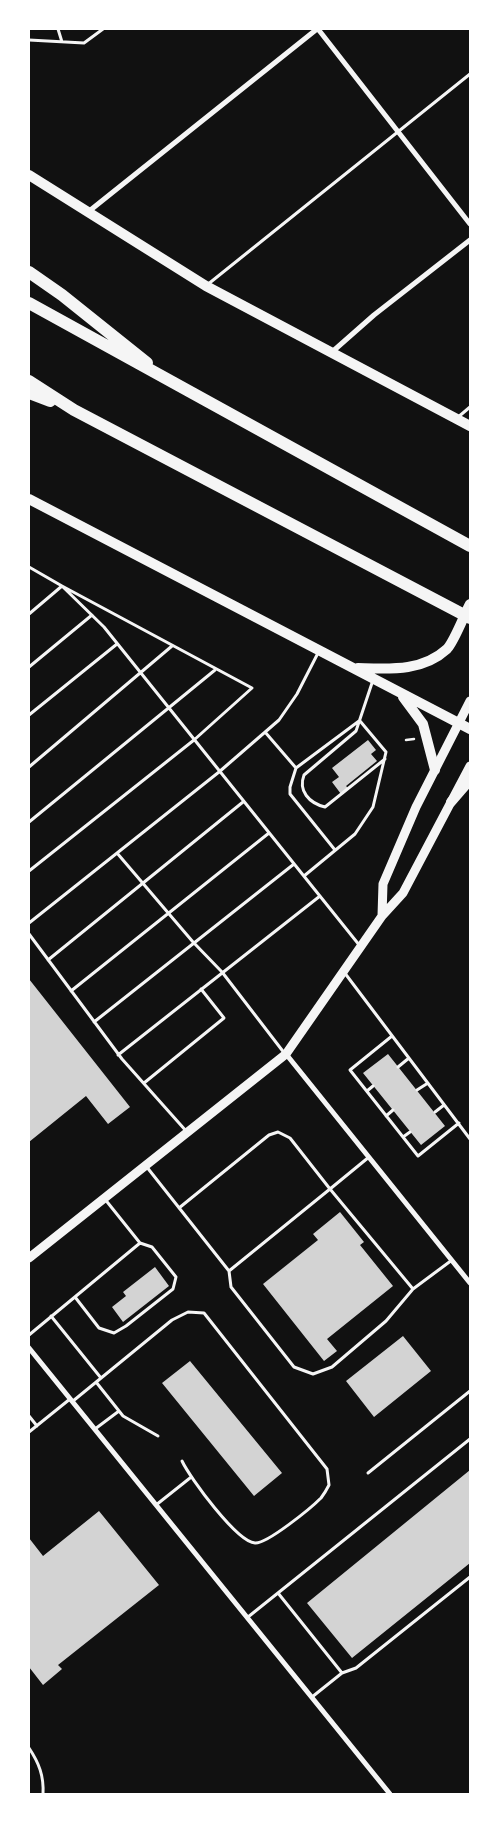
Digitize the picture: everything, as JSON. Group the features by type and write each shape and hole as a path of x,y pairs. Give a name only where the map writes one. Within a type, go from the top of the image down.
{"highway":[{"path":"29,272 62,295 174,384"},
{"path":"29,303 466,544"},
{"path":"29,381 74,410 470,618"},
{"path":"29,393 74,410"}],"main road":[{"path":"29,175 206,286 470,426"},
{"path":"29,499 374,677 399,693 470,730"},
{"path":"354,668 399,670 424,663 448,648 470,604"},
{"path":"399,693 423,724 435,770"},
{"path":"451,802 470,780"}],"street":[{"path":"88,212 318,29 470,224"},
{"path":"332,352 374,315 470,240"},
{"path":"382,916 383,884 416,807 470,701"},
{"path":"29,1258 286,1054 382,916 403,893 470,766"},
{"path":"286,1054 470,1283"},
{"path":"29,1348 390,1794"}],"lane":[{"path":"58,29 62,42"},
{"path":"29,40 84,43 103,29"},
{"path":"206,286 470,74"},
{"path":"456,418 470,407"},
{"path":"29,567 215,670 252,688 194,740 29,871"},
{"path":"29,614 62,586"},
{"path":"62,586 92,615 117,644 361,946"},
{"path":"29,667 92,615"},
{"path":"29,715 117,644"},
{"path":"29,767 172,646"},
{"path":"29,923 219,772 279,720 297,694 320,650"},
{"path":"29,822 215,670"},
{"path":"374,677 356,731 304,775 301,783 304,793 314,804 325,807 385,760"},
{"path":"304,876 355,834 373,807 386,752 360,720"},
{"path":"335,850 290,794 290,786 296,768 360,720"},
{"path":"265,732 296,768"},
{"path":"48,960 243,802"},
{"path":"71,991 269,833"},
{"path":"117,853 168,914 222,972 286,1054"},
{"path":"94,1022 294,864"},
{"path":"118,1054 320,896"},
{"path":"29,934 118,1054 187,1132"},
{"path":"343,972 470,1139"},
{"path":"144,1084 224,1018 201,989"},
{"path":"392,1036 350,1070 366,1091 418,1156 459,1123"},
{"path":"398,1067 409,1058"},
{"path":"417,1090 428,1083"},
{"path":"366,1091 373,1086"},
{"path":"434,1112 444,1105"},
{"path":"386,1116 393,1110"},
{"path":"179,1208 269,1135 278,1132 290,1138 413,1289"},
{"path":"403,1138 410,1132"},
{"path":"229,1271 369,1157"},
{"path":"146,1166 229,1271 230,1287 294,1366 313,1374 332,1367 386,1321 413,1289 452,1260"},
{"path":"75,1297 99,1328 114,1333 126,1326 173,1289 176,1277 152,1247 140,1243 104,1198"},
{"path":"29,1335 140,1243"},
{"path":"29,1432 96,1382 172,1320 188,1312 204,1313 327,1469 329,1485 321,1498 267,1541 254,1543 240,1537 190,1478 182,1461"},
{"path":"52,1316 101,1378"},
{"path":"96,1382 123,1416 158,1436"},
{"path":"368,1474 470,1392"},
{"path":"95,1430 119,1411"},
{"path":"29,1416 37,1426"},
{"path":"247,1618 470,1439"},
{"path":"156,1505 190,1478"},
{"path":"312,1697 342,1673 356,1668 470,1577"},
{"path":"278,1593 342,1673"},
{"path":"29,1748 38,1762 44,1782 43,1794"}],"path":[{"path":"406,740 415,739"}],"building":[{"path":"368,740 376,750 371,754 377,761 346,786 348,788 341,794 332,782 339,777 332,768"},
{"path":"29,979 130,1107 108,1124 86,1096 29,1142"},
{"path":"388,1054 445,1126 421,1145 363,1073"},
{"path":"340,1212 364,1242 360,1245 393,1286 327,1339 337,1351 324,1361 263,1284 318,1240 313,1234"},
{"path":"155,1267 169,1286 123,1322 112,1307 126,1296 123,1292"},
{"path":"403,1336 431,1371 374,1417 346,1381"},
{"path":"190,1361 282,1473 254,1496 162,1383"},
{"path":"470,1470 470,1563 352,1658 307,1603"},
{"path":"99,1511 159,1585 58,1665 62,1669 43,1685 29,1667 29,1538 43,1556"}]}
